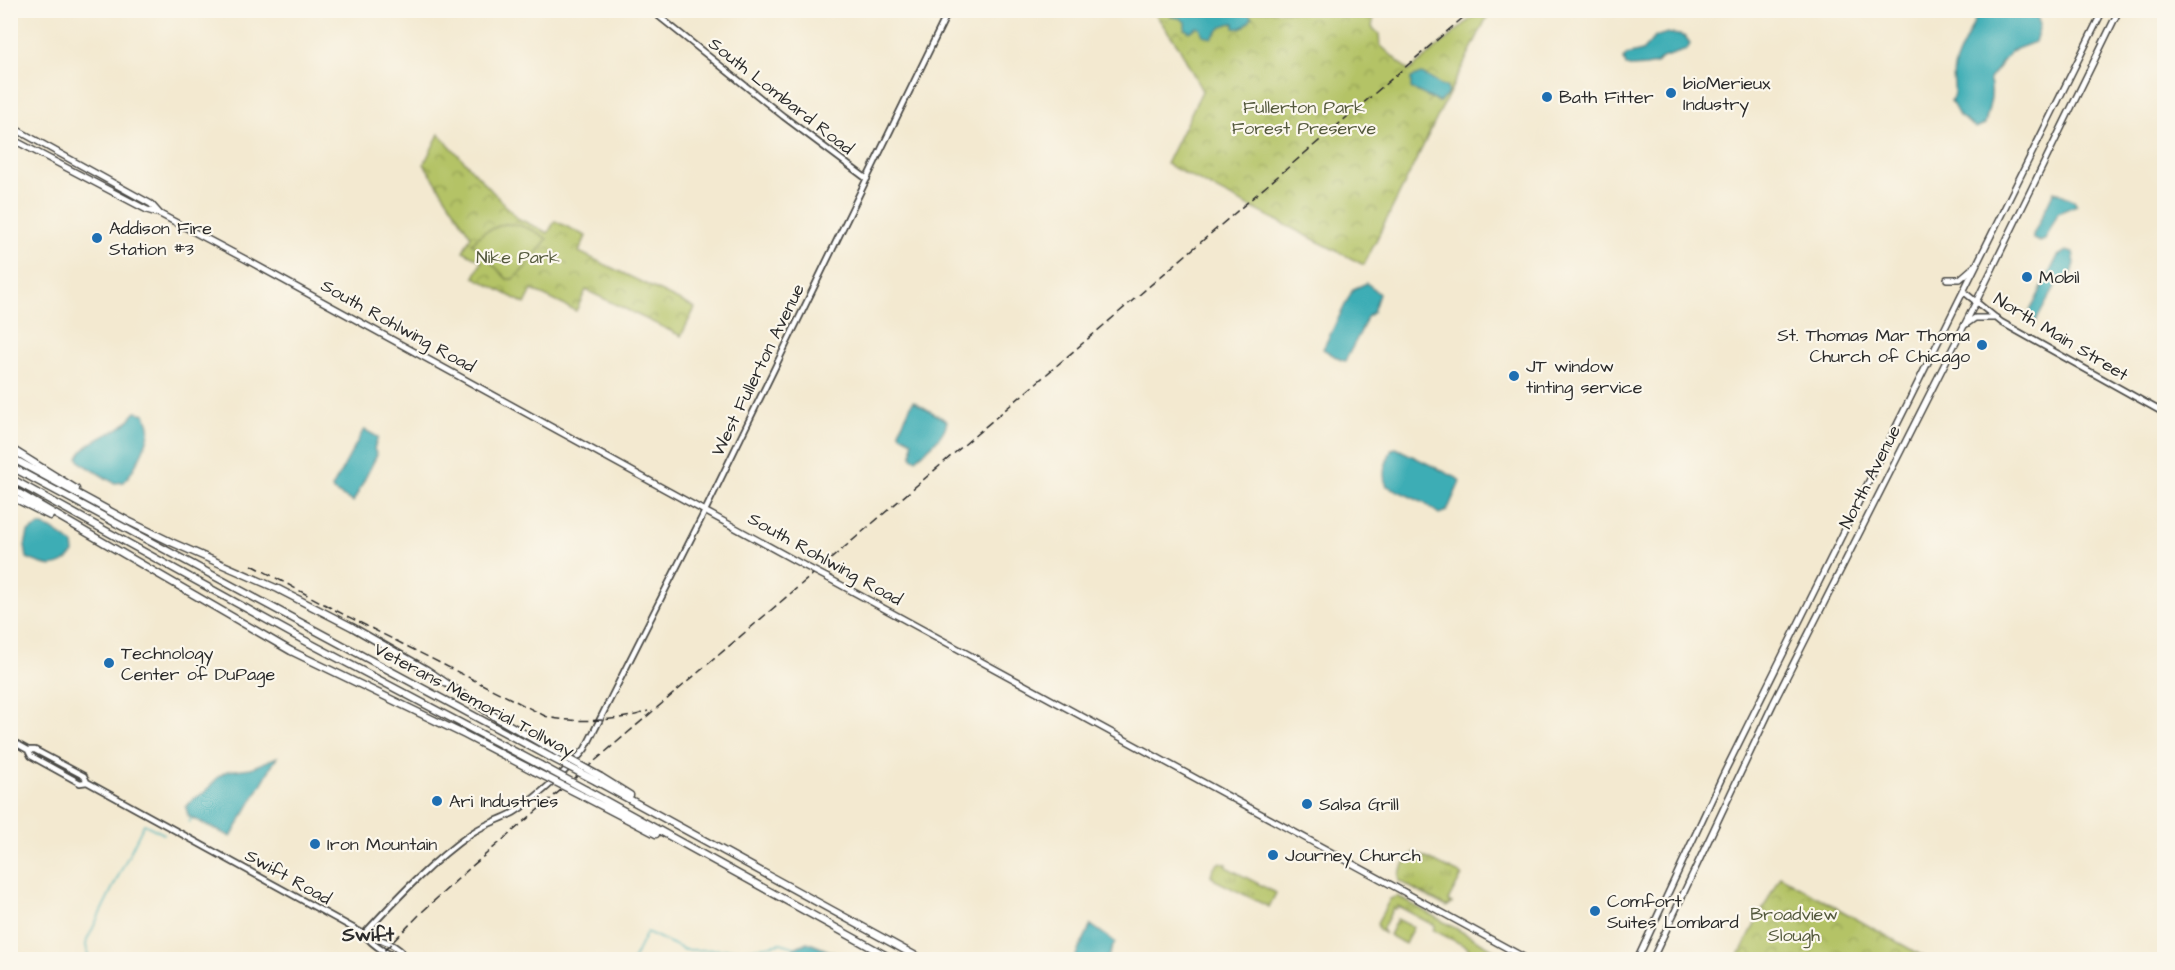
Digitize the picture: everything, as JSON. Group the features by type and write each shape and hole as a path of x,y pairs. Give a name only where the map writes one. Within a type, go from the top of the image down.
{"highway":[{"path":"10,448 128,521"},
{"path":"10,457 128,521 352,627 427,670 497,718 599,779"},
{"name":"Veterans Memorial Tollway","path":"10,466 550,757 599,779 655,813 924,960"},
{"name":"Veterans Memorial Tollway","path":"10,478 586,790 894,960"},
{"path":"10,488 291,651 465,735 643,828 693,850"},
{"path":"10,496 96,538"}],"main road":[{"name":"North Avenue","path":"1638,960 1719,785 2103,10"},
{"name":"North Avenue","path":"1652,960 1778,694 1976,302 2119,10"},
{"path":"10,126 151,204 160,214"},
{"path":"10,138 147,210 160,214"},
{"name":"South Rohlwing Road","path":"160,214 1529,960"},
{"path":"1947,279 1960,279 1979,262"},
{"path":"1964,326 1975,318 1996,318"},
{"path":"1671,887 1682,898"}],"street":[{"name":"South Lombard Road","path":"651,10 783,116 867,179"},
{"name":"West Fullerton Avenue","path":"364,934 395,901 449,852 474,831 519,809 579,757 591,740 949,10"},
{"name":"North Main Street","path":"1964,292 1996,318 2164,413"},
{"name":"Swift Road","path":"10,740 28,750 31,756 80,783 87,782 364,934 370,942 400,958 407,959"}],"green space":[{"name":"Fullerton Park Forest Preserve","path":"1153,11 1375,11 1372,27 1379,34 1380,45 1409,71 1480,11 1490,11 1364,265 1166,164 1202,91 1179,47"},
{"name":"Nike Park","path":"439,134 517,218 548,233 555,221 586,236 579,252 695,308 681,336 586,290 576,311 532,290 525,304 474,277 482,261 463,251 471,236 424,164"},
{"path":"504,224 527,228 547,239 527,266 513,279 507,279 472,243 484,232"},
{"path":"1414,852 1462,875 1448,901 1452,903 1447,907 1399,881 1401,870"},
{"path":"1220,862 1276,893 1269,907 1215,880 1211,875 1213,868"},
{"name":"Broadview Slough","path":"1780,876 1928,959 1737,959"},
{"path":"1397,896 1511,959 1464,959 1469,948 1433,930 1435,926 1398,906 1396,909 1393,908 1382,930 1385,934 1379,930 1377,923 1390,899"},
{"path":"1397,919 1413,927 1405,944 1389,935"}],"water":[{"path":"1246,10 1252,18 1246,24 1234,28 1234,23 1226,24 1211,38 1203,35 1197,27 1190,32 1185,29 1185,22 1180,18 1171,17 1180,11"},
{"path":"1978,11 2035,11 2040,25 2035,42 2011,51 1989,79 1991,96 1985,124 1976,128 1959,116 1951,101 1954,93 1953,73 1956,61"},
{"path":"1667,33 1686,38 1690,44 1687,50 1662,58 1656,64 1632,67 1626,65 1624,59 1626,55 1642,51 1655,37"},
{"path":"1421,74 1446,86 1448,91 1446,96 1439,102 1411,88 1411,78"},
{"path":"2054,191 2074,200 2077,205 2058,213 2045,240 2040,242 2033,239 2033,235"},
{"path":"2066,251 2073,253 2075,263 2073,271 2069,277 2056,285 2035,323 2028,315 2058,256"},
{"path":"1367,283 1379,294 1373,312 1367,317 1345,361 1341,360 1323,349 1353,289"},
{"path":"913,401 947,421 939,437 916,459 912,458 912,441 901,435 899,431"},
{"path":"136,412 145,414 149,430 146,445 124,482 115,483 80,462 78,458 86,447 122,426"},
{"path":"365,430 378,437 374,449 377,455 353,502 333,491 332,488"},
{"path":"1396,448 1457,478 1460,482 1447,511 1439,514 1424,503 1387,486 1384,477 1385,467 1392,449"},
{"path":"40,525 51,529 73,544 74,553 63,563 52,566 27,558 25,546 28,532"},
{"path":"277,757 231,837 188,816 186,807 194,798 205,792 219,776 227,771 251,768"},
{"path":"1091,925 1115,942 1107,959 1074,959"},
{"path":"807,942 849,959 794,959 792,955 794,948"}],"waterway":[{"path":"89,960 87,940 144,824 164,834"},
{"path":"633,960 647,932 685,950 750,949 781,943 794,947"}],"railway":[{"path":"375,960 471,867 1472,10"},
{"path":"252,565 337,611 545,716 568,720 596,720 625,717 648,711"}],"place":[{"name":"bioMerieux Industry","path":"1671,93"},
{"name":"Bath Fitter","path":"1547,97"},
{"name":"Addison Fire Station #3","path":"97,238"},
{"name":"Mobil","path":"2027,277"},
{"name":"St. Thomas Mar Thoma Church of Chicago","path":"1982,345"},
{"name":"JT window tinting service","path":"1514,376"},
{"name":"Technology Center of DuPage","path":"109,663"},
{"name":"Ari Industries","path":"437,801"},
{"name":"Salsa Grill","path":"1307,804"},
{"name":"Iron Mountain","path":"315,844"},
{"name":"Journey Church","path":"1273,855"},
{"name":"Comfort Suites Lombard","path":"1595,911"}],"district":[{"name":"Swift","path":"368,935"}]}
